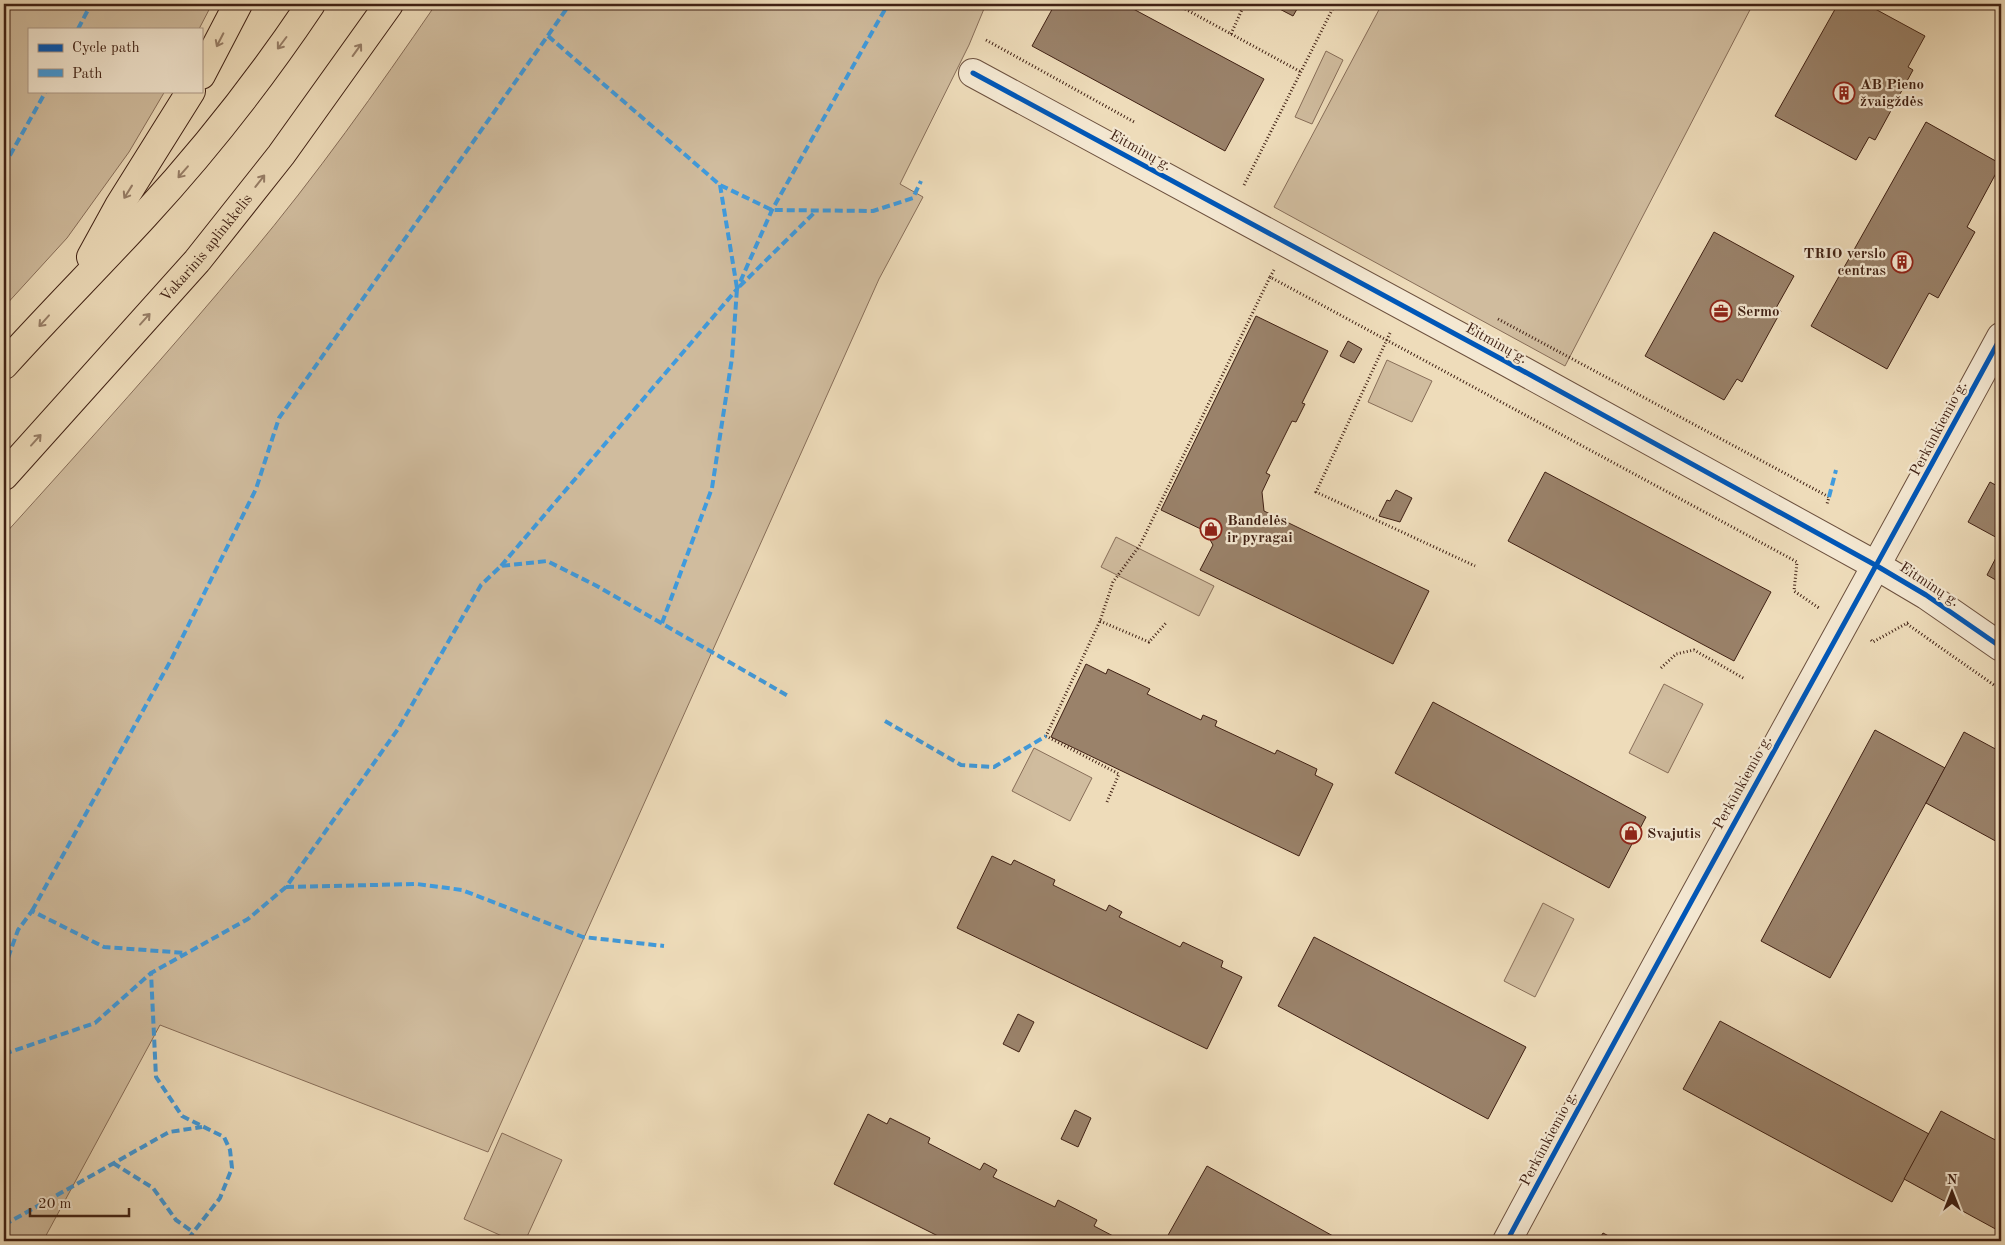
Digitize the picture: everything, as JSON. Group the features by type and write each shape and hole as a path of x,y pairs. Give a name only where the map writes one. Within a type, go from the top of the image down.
{"highway":[{"path":"202,73 238,4"},
{"path":"4,365 77,285 144,216 204,147 310,4"},
{"name":"Vakarinis aplinkkelis","path":"4,476 197,261 281,155 389,4"},
{"path":"77,285 119,206 190,92"}],"street":[{"name":"Eitminų g.","path":"973,73 1877,566 1926,595 2001,648"},
{"name":"Perkūnkiemio g.","path":"1507,1241 1679,921 1877,566 2001,337"}],"path":[{"path":"1176,4 1301,72"},
{"path":"1231,34 1244,5 1242,4"},
{"path":"1230,213 1335,4"},
{"path":"1107,802 1119,774 1046,736 1100,621 1113,582 1140,545 1270,277 1289,244"},
{"path":"1270,277 1797,562 1794,591 1874,642 1907,624 2001,690"},
{"path":"1403,306 1316,492 1475,566"},
{"path":"1100,621 1148,642 1166,623"},
{"path":"1662,668 1676,654 1694,650 1745,679"},
{"path":"187,1241 188,1239 192,1241"}],"shaded area":[{"path":"4,4 212,4 200,28 28,28 28,92 164,92 129,152 67,238 4,307"},
{"path":"436,4 986,4 969,45 900,184 923,197 879,279 488,1152 160,1025 43,1241 4,1241 4,535 159,362 274,226 346,132"},
{"path":"1382,4 1753,4 1565,366 1274,207"},
{"path":"1326,51 1343,60 1312,124 1295,117"},
{"path":"1387,360 1432,381 1412,422 1368,402"},
{"path":"1116,537 1214,586 1199,616 1101,567"},
{"path":"1664,684 1703,704 1668,773 1629,753"},
{"path":"1034,748 1092,778 1070,821 1012,791"},
{"path":"1543,903 1574,919 1535,997 1504,981"},
{"path":"502,1133 562,1160 525,1241 513,1241 464,1219"}],"building":[{"path":"1055,4 1124,4 1264,79 1225,151 1032,46"},
{"path":"1270,4 1300,4 1293,16"},
{"name":"AB Pieno žvaigždės","path":"1838,4 1866,4 1925,36 1908,67 1913,70 1875,140 1869,137 1856,160 1775,116"},
{"name":"TRIO verslo centras","path":"1926,122 2001,164 1967,227 1975,232 1938,298 1929,293 1887,369 1811,326"},
{"name":"TRIO verslo centras","path":"1714,232 1794,276 1776,308 1781,311 1742,382 1737,379 1724,400 1645,356"},
{"path":"1256,316 1328,351 1302,403 1305,404 1296,422 1292,421 1266,473 1270,475 1262,492 1264,511 1429,591 1393,664 1200,570 1213,545 1205,531 1161,510"},
{"path":"1348,341 1362,349 1354,363 1340,356"},
{"path":"1545,472 1771,592 1734,661 1508,541"},
{"path":"1990,482 2001,488 2001,540 1968,522"},
{"path":"1396,490 1412,498 1400,522 1379,516 1387,500 1390,501"},
{"path":"2001,548 2001,583 1987,575"},
{"path":"1086,664 1106,674 1108,669 1150,689 1147,694 1201,720 1203,715 1217,721 1215,726 1275,754 1277,750 1317,769 1315,775 1333,784 1299,856 1051,737"},
{"path":"1433,702 1646,817 1609,888 1395,773"},
{"path":"1875,730 1945,768 1830,978 1761,941"},
{"path":"1964,732 2001,752 2001,844 1926,803"},
{"path":"992,856 1011,865 1014,860 1055,880 1053,885 1106,911 1109,905 1122,912 1119,917 1180,947 1183,942 1223,961 1221,967 1242,977 1207,1049 957,928"},
{"path":"1314,937 1526,1047 1488,1119 1278,1006"},
{"path":"1018,1014 1034,1022 1019,1052 1003,1044"},
{"path":"1720,1021 1929,1134 1892,1202 1683,1089"},
{"path":"1075,1110 1091,1118 1078,1147 1061,1139"},
{"path":"1941,1111 2001,1143 2001,1232 1904,1179"},
{"path":"868,1114 887,1124 890,1118 930,1138 928,1143 980,1170 984,1163 997,1170 993,1177 1055,1207 1058,1200 1097,1220 1094,1226 1115,1237 1112,1241 948,1241 834,1184"},
{"path":"1207,1166 1342,1241 1175,1241 1167,1237"},
{"path":"1603,1233 1618,1241 1598,1241"}],"marked path":[{"path":"79,28 91,4"},
{"path":"32,911 171,660 256,489 279,418 570,4"},
{"path":"501,566 737,289 772,210 888,4"},
{"path":"548,36 720,185 772,210 873,211 913,198 921,181"},
{"path":"4,166 45,92"},
{"path":"720,185 737,288"},
{"path":"662,623 712,488 732,358 737,289 816,211"},
{"path":"1829,497 1836,470"},
{"path":"188,1239 220,1198 232,1168 230,1150 224,1137 182,1116 156,1077 151,973 248,919 286,887 398,729 481,585 501,566 547,561 595,585 790,697"},
{"path":"885,721 961,765 994,767 1046,736"},
{"path":"286,887 417,884 462,890 583,937 664,946"},
{"path":"4,969 18,930 32,911 104,947 186,953"},
{"path":"4,1054 95,1023 151,973"},
{"path":"4,1225 169,1132 202,1127"},
{"path":"113,1163 153,1188 176,1220 193,1232"}],"cycle path":[{"path":"973,73 1505,361 1877,566 1926,595 2001,647"},
{"path":"1507,1241 1629,1014 2001,337"}],"place":[{"name":"AB Pieno žvaigždės","path":"1844,93"},
{"name":"TRIO verslo centras","path":"1902,262"},
{"name":"Sermo","path":"1721,311"},
{"name":"Bandelės ir pyragai","path":"1211,529"},
{"name":"Svajutis","path":"1631,833"}]}
